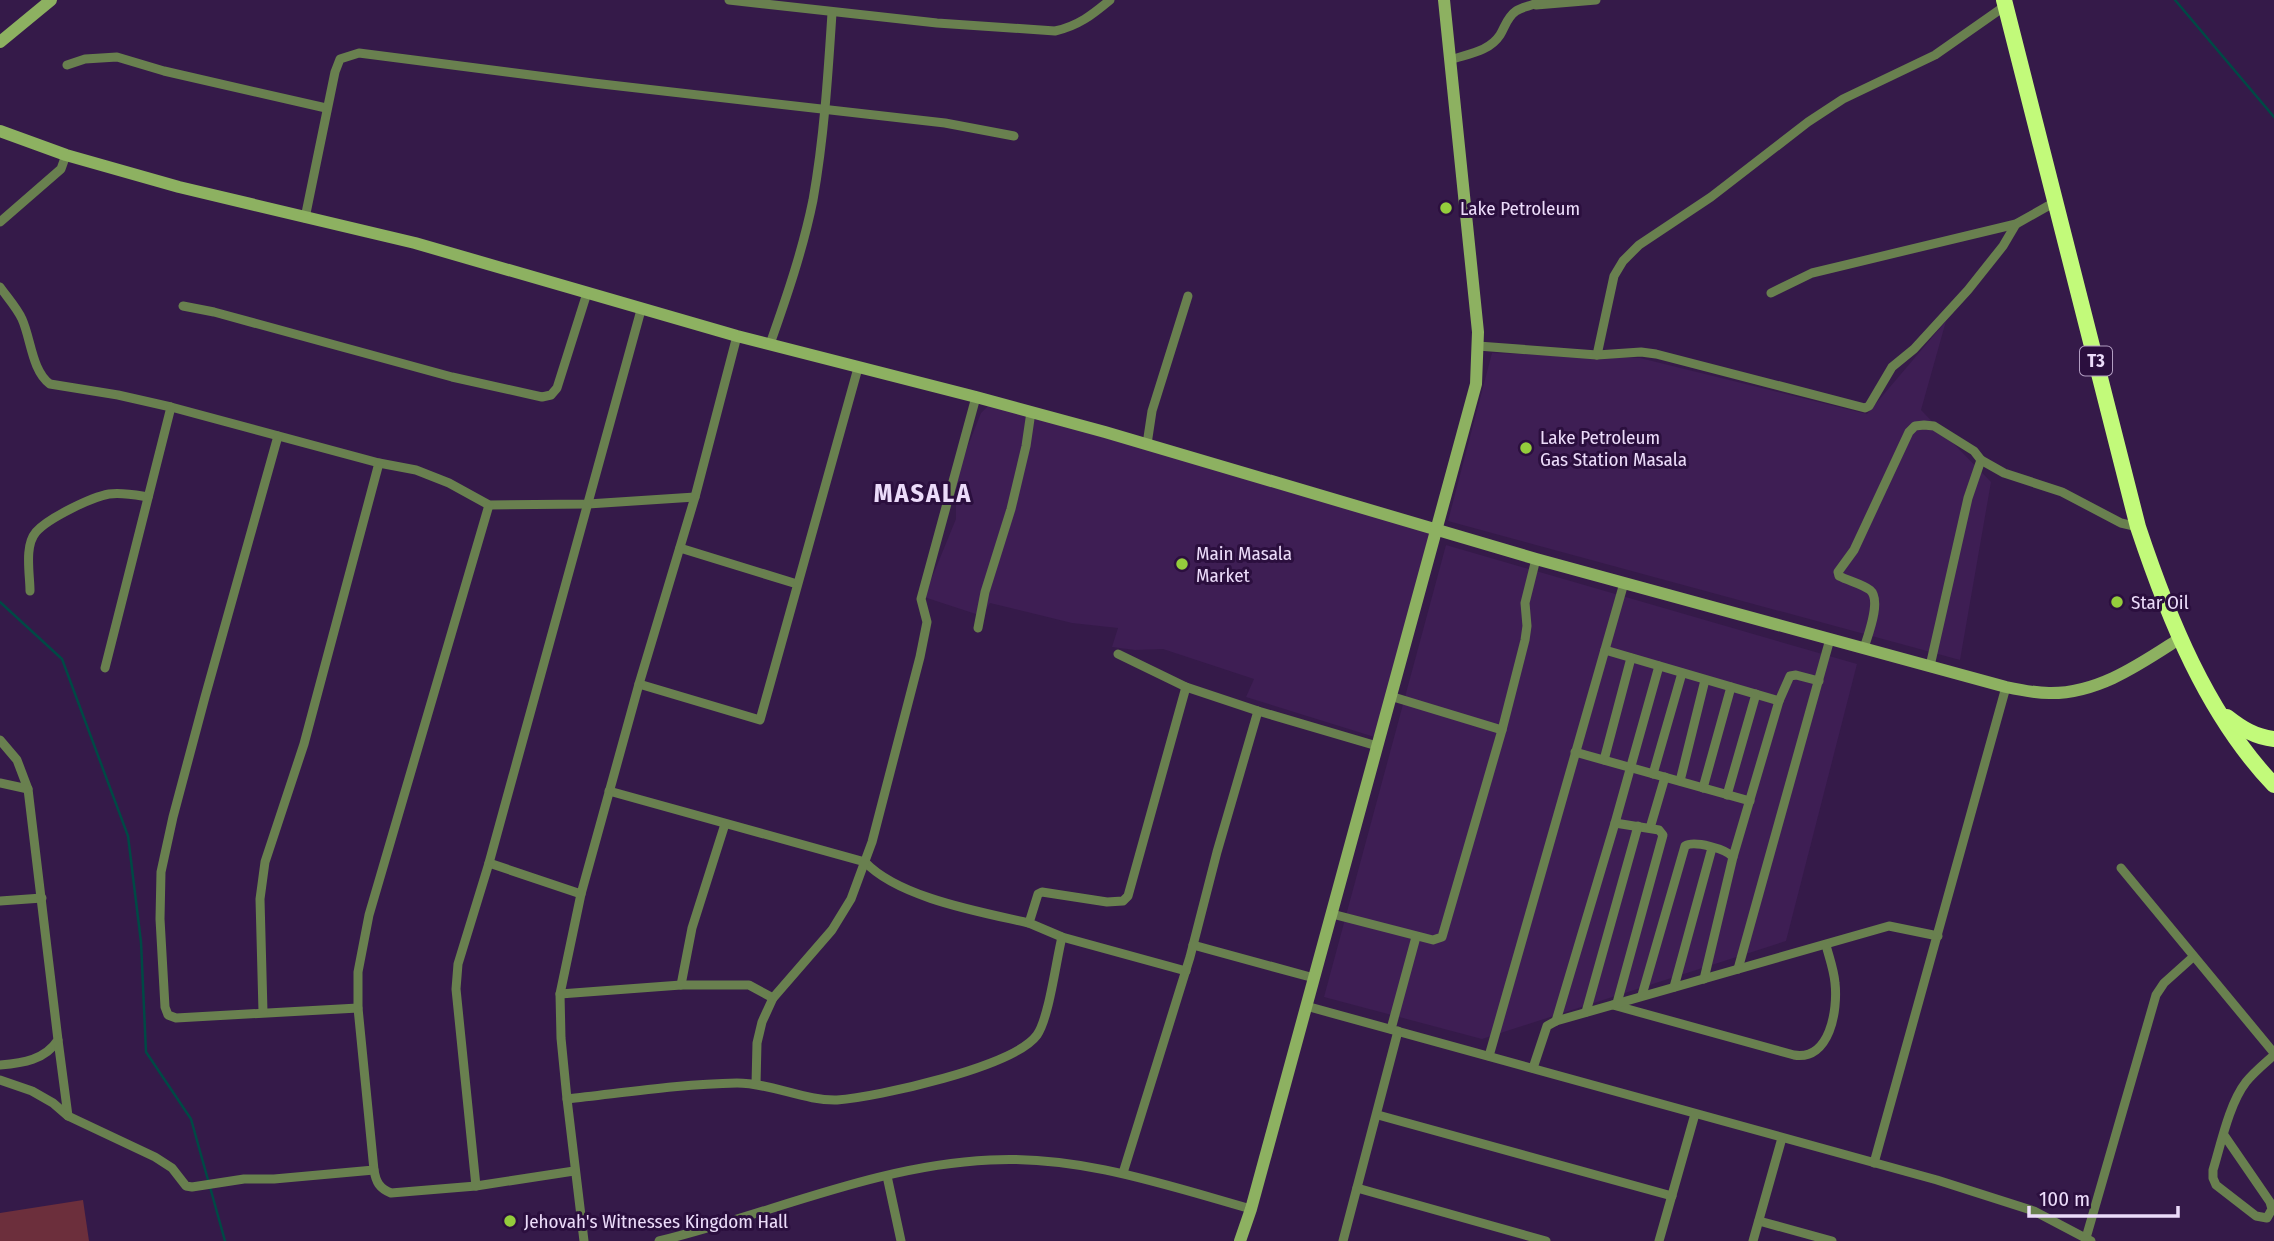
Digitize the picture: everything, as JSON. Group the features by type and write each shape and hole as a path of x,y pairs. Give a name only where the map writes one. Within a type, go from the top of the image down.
{"highway":[{"name":"T3","path":"2005,3 2138,527 2157,585 2179,639 2220,711 2245,750 2274,785"},
{"name":"T3","path":"2220,711 2241,728 2257,736 2274,739"}],"street":[{"path":"0,42 51,0"},
{"path":"729,0 937,23 1055,31 1089,18 1110,0"},
{"path":"1240,1241 1251,1209 1476,384 1478,332 1444,0"},
{"path":"1450,60 1491,45 1516,11 1538,2 1596,0"},
{"path":"1597,355 1614,276 1623,261 1639,245 1711,197 1808,122 1843,99 1935,55 2005,3"},
{"path":"770,344 800,255 812,202 826,110 832,12"},
{"path":"305,218 326,108 340,59 359,53 945,123 1014,136"},
{"path":"67,65 85,59 117,57 164,71 326,108"},
{"path":"0,131 66,155 179,187 415,243 641,310 1147,444 1536,559 2006,687 2051,694 2080,690 2110,680 2179,639"},
{"path":"0,222 61,169 66,155"},
{"path":"1771,293 1812,273 2016,224 2056,202"},
{"path":"1478,346 1597,355 1641,352 1656,354 1865,408 1869,406 1892,367 1914,349 1968,290 2003,246 2016,224"},
{"path":"0,287 21,317 43,379 50,384 171,407 379,463 416,470 449,483 489,505 588,504 695,497"},
{"path":"183,306 452,377 542,397 551,395 557,388 587,293"},
{"path":"1147,444 1152,411 1188,296"},
{"path":"476,1186 456,989 458,964 489,863 641,310"},
{"path":"584,1241 561,1038 560,994 581,894 639,684 695,497 737,336"},
{"path":"639,684 760,720 858,368"},
{"path":"756,1084 757,1043 762,1022 774,998 832,930 851,899 873,842 927,622 921,598 976,397"},
{"path":"105,668 171,407"},
{"path":"978,628 985,592 1011,509 1031,412"},
{"path":"1864,648 1875,598 1869,590 1839,576 1838,572 1854,550 1909,432 1915,426 1934,426 2004,473 2062,492 2121,523 2138,527"},
{"path":"278,436 173,817 162,872 160,907 165,1007 168,1015 176,1018 358,1008"},
{"path":"1930,666 1969,498 1981,460"},
{"path":"263,1012 260,899 265,862 303,744 379,463"},
{"path":"30,591 30,547 36,532 75,508 109,495 132,494 148,497"},
{"path":"489,505 369,915 358,972 358,1008 374,1170 376,1182 391,1193 476,1186 574,1171"},
{"path":"680,548 797,584"},
{"path":"1332,914 1416,937 1438,940 1444,931 1525,640 1525,603 1536,559"},
{"path":"1489,1056 1624,583"},
{"path":"1738,970 1830,639"},
{"path":"1605,650 1779,701"},
{"path":"1118,654 1186,687 1258,712 1377,746"},
{"path":"1604,760 1631,657"},
{"path":"1556,1021 1659,666"},
{"path":"1653,774 1682,673"},
{"path":"1704,979 1733,857 1779,701 1790,676 1819,681"},
{"path":"1680,781 1705,680"},
{"path":"1029,923 1038,894 1042,892 1107,902 1124,901 1129,897 1186,687"},
{"path":"1703,788 1731,687"},
{"path":"1874,1163 2006,687"},
{"path":"1727,795 1756,694"},
{"path":"1390,696 1502,730"},
{"path":"1123,1173 1186,971 1258,712"},
{"path":"0,740 17,760 29,789 68,1116"},
{"path":"1575,752 1750,801"},
{"path":"1650,828 1665,777"},
{"path":"0,783 29,789"},
{"path":"609,791 865,862 875,873 908,891 1029,923 1062,937 1186,971"},
{"path":"1614,1004 1663,838 1659,830 1615,822"},
{"path":"681,985 692,928 725,824"},
{"path":"1586,1012 1638,826"},
{"path":"1643,995 1685,846 1694,843 1729,853 1733,857"},
{"path":"1674,987 1712,848"},
{"path":"489,863 581,894"},
{"path":"2121,868 2274,1054 2244,1084 2236,1099 2224,1135 2213,1170 2216,1185 2256,1216 2267,1218 2272,1209 2270,1202 2224,1135"},
{"path":"0,901 42,898"},
{"path":"1534,1069 1548,1026 1556,1021 1889,926 1938,936"},
{"path":"567,1099 685,1086 756,1084 835,1100 914,1086 1002,1060 1022,1050 1037,1036 1044,1021 1062,937"},
{"path":"1343,1241 1378,1115 1416,937"},
{"path":"1193,945 1314,978"},
{"path":"1614,1004 1794,1055 1807,1055 1824,1042 1835,1002 1835,981 1826,945"},
{"path":"1306,1006 2010,1202 2089,1239 2156,995 2164,983 2193,957"},
{"path":"560,994 681,985 749,985 774,998"},
{"path":"0,1065 40,1057 51,1051 58,1040"},
{"path":"0,1080 32,1091 68,1116 155,1157 172,1168 186,1186 374,1170"},
{"path":"1659,1241 1695,1114"},
{"path":"1378,1115 1672,1196"},
{"path":"1753,1241 1782,1138"},
{"path":"659,1241 887,1176 947,1163 991,1159 1067,1163 1123,1173 1251,1209"},
{"path":"887,1176 901,1241"},
{"path":"1357,1188 1546,1241"},
{"path":"1759,1221 1832,1241"}],"shaded area":[{"path":"1946,321 1921,410 1991,482 1960,660 1448,521 1492,353 1640,358 1867,414"},
{"name":"Main Masala Market","path":"994,400 1436,531 1381,739 1246,697 1254,679 1163,649 1112,647 1118,628 1072,623 990,603 982,616 924,597 956,519 956,476 981,413"},
{"path":"1446,545 1857,664 1786,941 1482,1039 1324,997"},
{"path":"83,1200 89,1241 0,1241 0,1213"}],"waterway":[{"path":"2175,0 2274,117"},
{"path":"0,602 62,659 128,836 141,942 146,1052 191,1119 208,1180"},
{"path":"210,1187 225,1241"}],"place":[{"name":"Lake Petroleum","path":"1446,208"},
{"name":"Lake Petroleum Gas Station Masala","path":"1526,448"},
{"name":"Main Masala Market","path":"1182,564"},
{"name":"Star Oil","path":"2117,602"},
{"name":"Jehovah's Witnesses Kingdom Hall","path":"510,1221"}],"district":[{"name":"MASALA","path":"923,493"}]}
